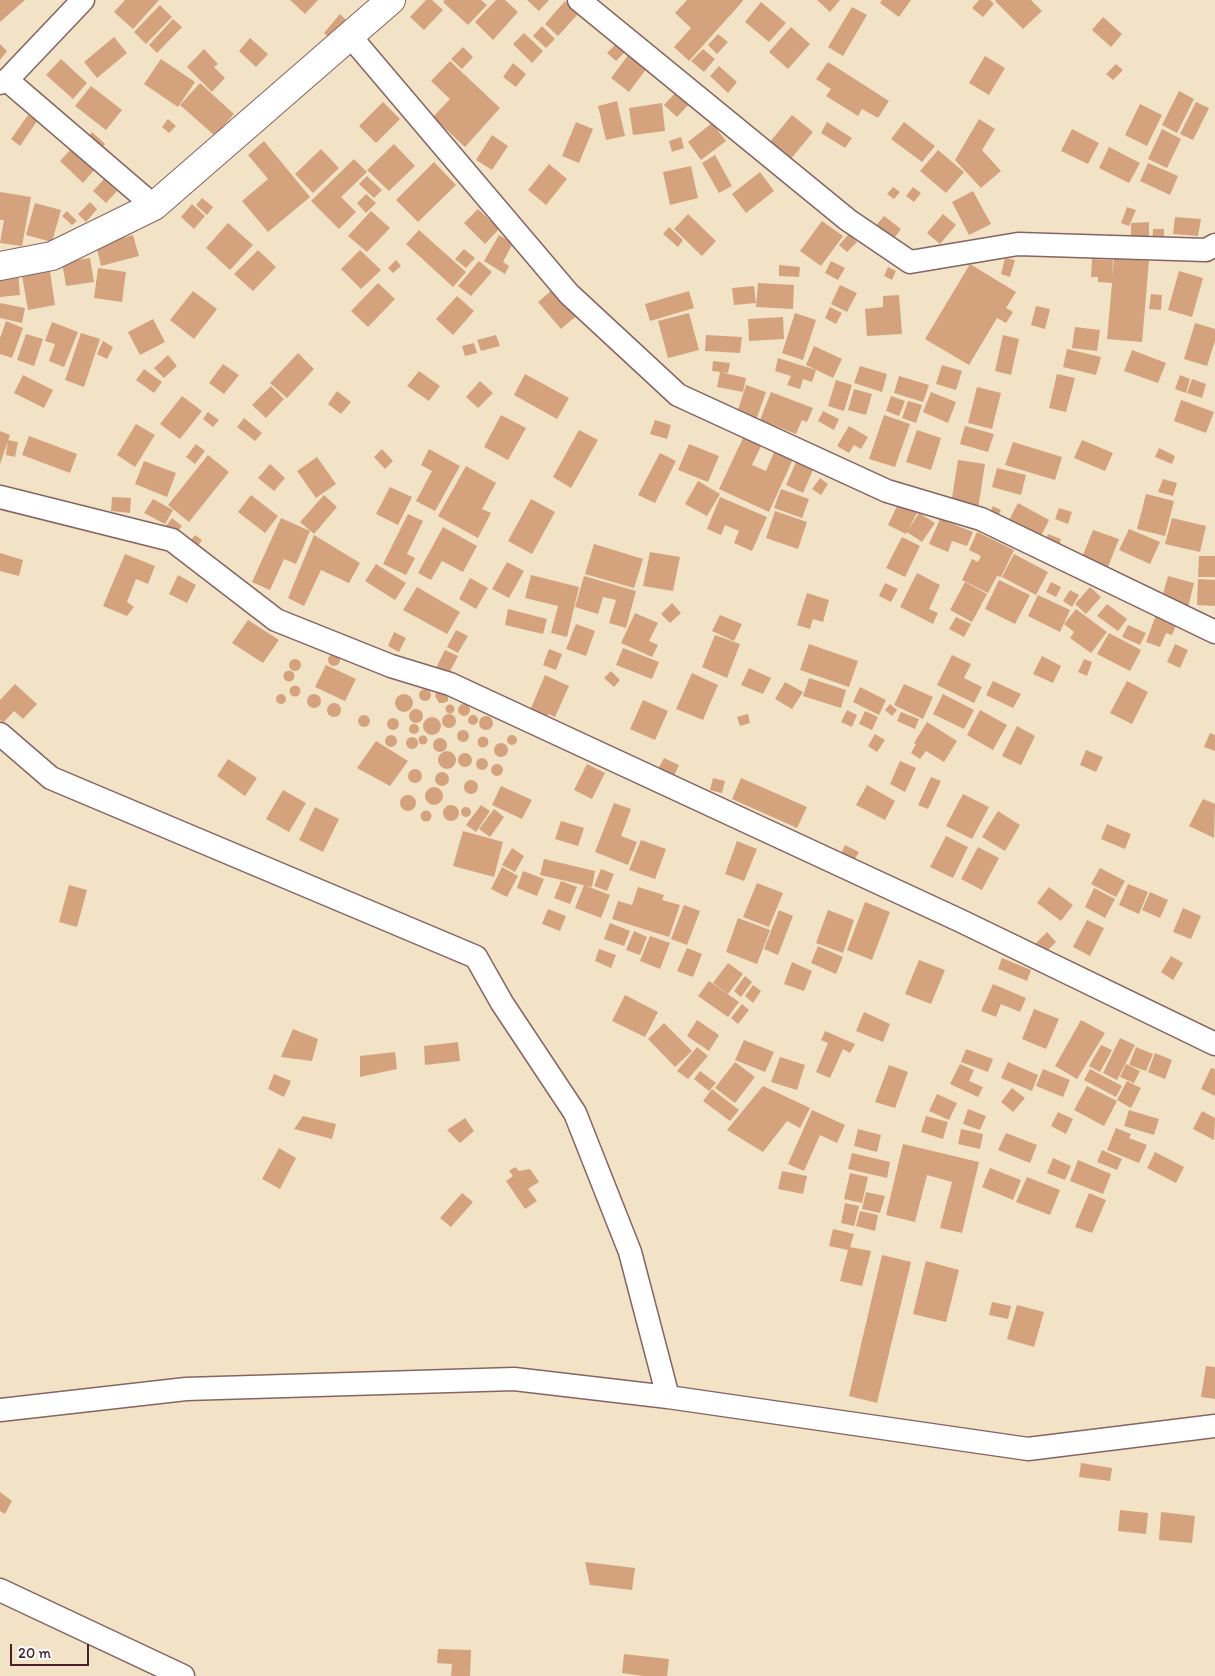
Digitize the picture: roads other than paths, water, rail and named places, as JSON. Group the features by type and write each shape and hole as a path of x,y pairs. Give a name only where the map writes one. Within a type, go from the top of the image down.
{"street":[{"path":"83,0 3,81 154,206"},
{"path":"0,266 52,256 154,206 391,0"},
{"path":"579,0 848,220 910,262 1018,244 1206,250 1215,244"},
{"path":"350,36 569,294 678,396 887,492 981,519 1215,632"},
{"path":"0,497 172,540 276,620 391,666 450,684 961,921 1215,1044"},
{"path":"0,734 51,778 476,957 502,1003 575,1114 630,1252 668,1397"},
{"path":"0,1410 186,1389 514,1379 668,1397 1028,1449 1215,1426"},
{"path":"0,1590 184,1676"}]}
